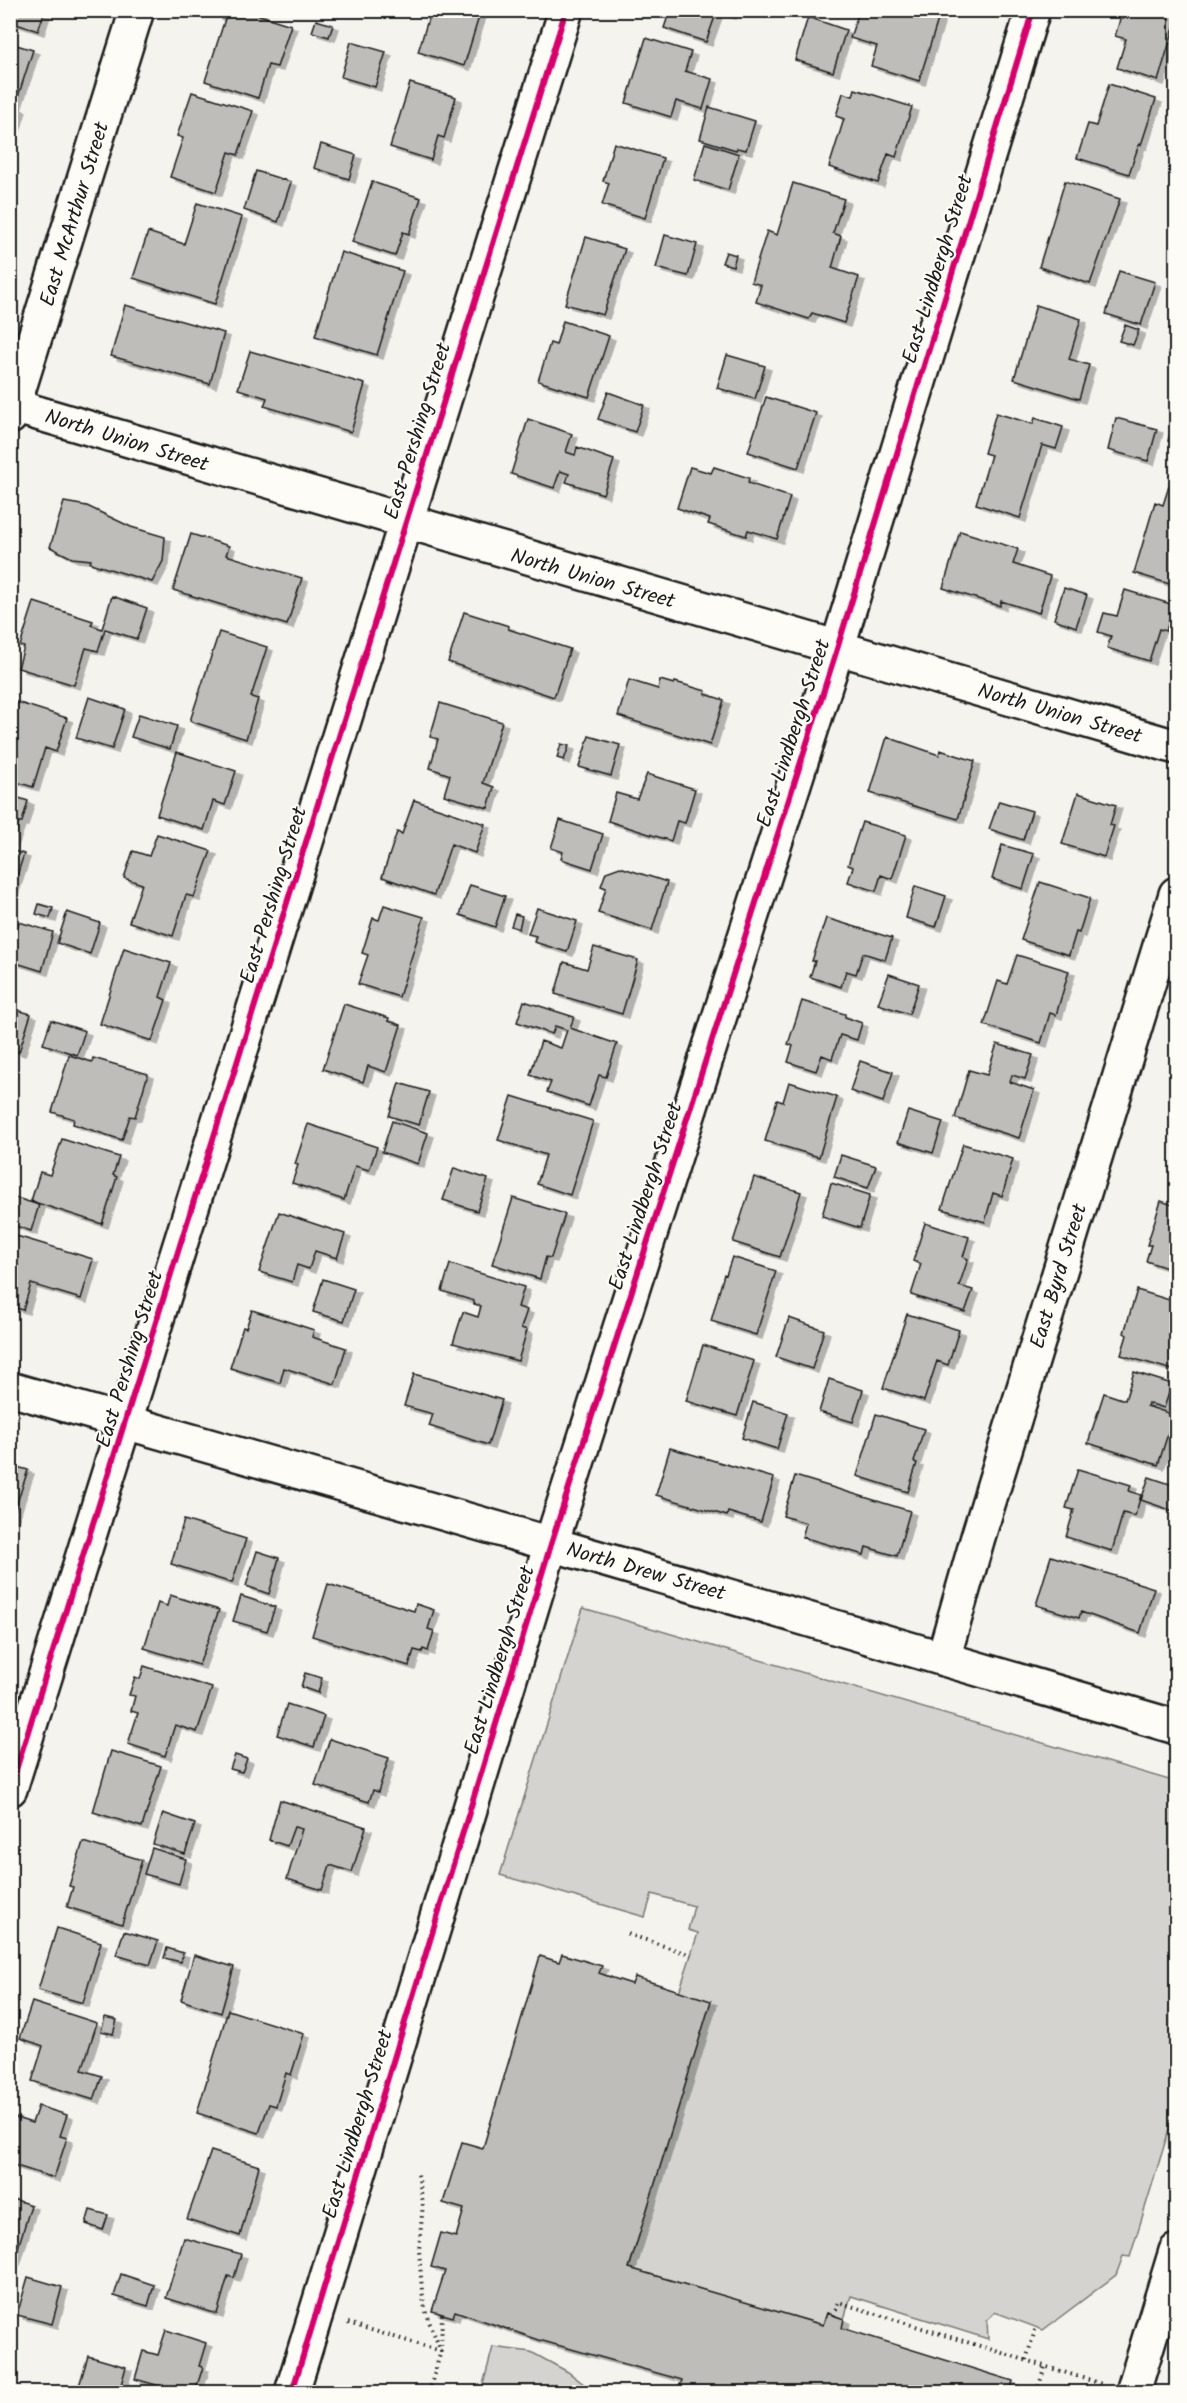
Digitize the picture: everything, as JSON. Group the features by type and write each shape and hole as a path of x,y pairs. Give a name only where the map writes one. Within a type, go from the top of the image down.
{"street":[{"name":"East McArthur Street","path":"12,410 136,10"},
{"name":"East Pershing Street","path":"10,1789 566,10"},
{"name":"East Lindbergh Street","path":"292,2392 551,1544 837,649 1034,10"},
{"name":"North Union Street","path":"12,410 1176,747"},
{"name":"East Byrd Street","path":"943,1659 978,1537 1176,894"},
{"name":"North Drew Street","path":"10,1389 1176,1727"},
{"path":"1120,2389 1176,2252"}],"path":[{"path":"628,1934 691,1955"},
{"path":"418,2174 423,2203 419,2250 422,2291 426,2314 441,2351"},
{"path":"834,2316 838,2302 1120,2389"},
{"path":"317,2313 441,2351"},
{"path":"429,2392 441,2351 442,2314"},
{"path":"1026,2360 1036,2327"},
{"path":"1037,2392 1045,2366"}],"shaded area":[{"path":"583,1608 1176,1782 1176,2107 1130,2257 1123,2256 1116,2275 1043,2330 995,2312 987,2320 988,2339 851,2296 844,2319 827,2313 823,2325 629,2268 710,2002 679,1992 698,1933 688,1930 694,1906 652,1894 645,1917 500,1875"},
{"path":"493,2347 531,2352 568,2372 594,2392 481,2392"}],"building":[{"path":"10,10 45,10 38,31 10,22"},
{"path":"218,10 261,10 259,15 291,25 277,67 268,65 258,98 205,81 225,19 216,16"},
{"path":"431,10 481,10 464,66 418,52"},
{"path":"670,10 731,10 730,15 717,11 706,42 664,28"},
{"path":"859,10 941,10 919,81 871,66 877,46 850,38"},
{"path":"1123,10 1176,10 1176,21 1158,81 1117,68 1126,39 1115,36"},
{"path":"808,17 846,30 833,72 795,60"},
{"path":"316,20 333,25 329,37 312,32"},
{"path":"646,38 691,52 685,71 712,79 703,109 676,101 671,117 626,103"},
{"path":"351,42 386,52 375,87 341,77"},
{"path":"10,43 33,50 15,106 20,108 12,134"},
{"path":"410,83 456,97 444,138 438,136 431,160 390,147"},
{"path":"1109,84 1156,99 1129,174 1077,158 1088,124 1096,126"},
{"path":"855,89 912,107 896,157 888,154 878,183 829,167 844,119 836,116 843,93 853,96"},
{"path":"192,92 253,111 238,155 229,152 216,192 170,177 183,138 177,136"},
{"path":"709,107 755,121 746,150 737,148 736,150 700,139"},
{"path":"614,143 663,158 645,218 602,205 609,183 603,181"},
{"path":"705,143 739,154 728,190 694,180"},
{"path":"321,144 356,155 349,179 314,168"},
{"path":"256,171 291,182 278,222 244,210"},
{"path":"1065,181 1120,199 1090,284 1039,267"},
{"path":"372,182 421,198 409,234 403,232 395,256 352,242"},
{"path":"793,183 844,199 833,233 841,236 832,268 859,277 844,323 812,313 809,319 756,302 761,285 751,282 767,231 777,235"},
{"path":"197,203 242,217 215,304 133,278 148,232 184,244"},
{"path":"665,235 697,244 688,276 656,268"},
{"path":"586,237 625,249 603,315 565,304"},
{"path":"341,252 403,271 377,355 315,336"},
{"path":"726,252 736,255 733,266 722,263"},
{"path":"1119,271 1155,282 1141,325 1106,314"},
{"path":"125,305 224,333 210,384 111,356"},
{"path":"1036,305 1081,319 1069,359 1089,365 1079,399 1014,379"},
{"path":"563,321 609,336 589,397 538,381 550,343 556,345"},
{"path":"1125,325 1139,330 1133,345 1119,341"},
{"path":"250,351 365,384 351,432 264,406 267,398 238,389"},
{"path":"727,355 765,366 755,399 717,388"},
{"path":"608,392 644,405 635,432 598,419"},
{"path":"766,397 816,413 798,468 748,452"},
{"path":"996,413 1033,424 1035,418 1063,427 1056,449 1042,445 1020,518 976,504 991,455 984,453"},
{"path":"1176,413 1176,443 1168,441"},
{"path":"1116,418 1157,429 1148,461 1108,450"},
{"path":"528,419 572,434 566,452 575,455 577,447 614,460 603,494 566,482 569,474 560,471 554,488 511,474"},
{"path":"690,467 711,473 714,467 749,478 748,483 790,497 777,539 748,530 746,536 708,524 710,519 677,508"},
{"path":"1172,477 1176,478 1176,586 1134,573 1155,502 1163,505"},
{"path":"64,502 87,506 131,527 165,537 163,561 152,582 90,563 91,560 72,558 50,547"},
{"path":"960,531 1018,549 1013,564 1050,576 1039,613 1001,601 1000,606 943,588"},
{"path":"191,534 229,546 226,555 302,578 287,625 173,590"},
{"path":"1064,588 1087,595 1076,627 1054,619"},
{"path":"1125,590 1174,605 1166,631 1159,629 1149,661 1107,648 1111,636 1098,632 1104,613 1117,616"},
{"path":"112,596 147,608 137,639 105,629 98,651 86,648 74,685 18,668 24,647 20,646 34,602 93,621 91,625 102,629"},
{"path":"464,612 570,649 554,697 448,662"},
{"path":"219,632 267,647 251,697 258,699 246,739 190,721"},
{"path":"629,680 658,689 660,680 674,684 675,682 706,691 705,694 724,700 710,745 618,716"},
{"path":"89,697 125,709 112,749 76,738"},
{"path":"10,700 67,718 56,752 45,748 33,787 10,780"},
{"path":"440,703 502,722 483,783 494,787 488,808 444,795 450,775 430,768 438,739 430,737"},
{"path":"139,714 177,726 170,749 131,737"},
{"path":"589,736 620,745 611,776 579,767"},
{"path":"887,737 939,755 940,750 975,761 958,819 870,793"},
{"path":"561,744 569,746 564,760 557,758"},
{"path":"177,752 236,771 225,805 213,801 204,830 157,815"},
{"path":"647,774 695,789 685,823 677,821 671,841 608,821 616,793 637,799"},
{"path":"1078,793 1116,805 1110,825 1114,826 1104,857 1062,844"},
{"path":"10,795 28,801 22,822 19,822 10,848"},
{"path":"414,800 485,824 475,853 451,844 434,895 382,877 397,832 402,834"},
{"path":"999,801 1032,811 1023,840 989,829"},
{"path":"560,820 603,834 592,869 561,859 563,852 551,848"},
{"path":"862,822 906,835 892,879 881,875 876,891 848,882 853,867 848,865"},
{"path":"157,834 211,851 194,897 186,895 173,936 129,922 142,884 124,878 133,851 149,856"},
{"path":"1002,845 1034,854 1023,889 992,879"},
{"path":"10,850 24,854 10,897"},
{"path":"620,867 667,882 652,930 598,913 606,888 601,886 606,872"},
{"path":"1040,882 1090,898 1069,955 1021,940"},
{"path":"470,885 505,896 495,927 460,915"},
{"path":"915,886 946,896 936,927 906,918"},
{"path":"39,904 53,908 50,918 36,914"},
{"path":"384,905 424,917 399,997 358,984 368,955 362,953 373,918 379,920"},
{"path":"537,908 577,921 567,952 534,942 536,936 528,934"},
{"path":"67,912 100,923 90,954 57,943"},
{"path":"515,914 522,916 519,929 511,926"},
{"path":"826,918 892,938 885,960 863,953 856,974 846,971 841,987 810,977 815,961 812,961"},
{"path":"19,922 53,932 42,971 10,961 10,949"},
{"path":"594,947 638,960 622,1014 555,994 564,962 587,969"},
{"path":"124,948 171,963 160,997 166,1000 152,1041 100,1024"},
{"path":"1017,955 1069,971 1056,1015 1050,1013 1041,1043 984,1025 998,981 1007,984"},
{"path":"889,974 919,984 909,1014 878,1004"},
{"path":"524,1001 574,1017 570,1028 617,1044 606,1077 599,1075 589,1106 547,1092 551,1082 530,1075 541,1041 561,1048 567,1030 555,1026 552,1034 517,1022"},
{"path":"802,1001 845,1014 845,1017 862,1023 857,1040 840,1035 832,1059 822,1055 816,1071 788,1062 793,1046 788,1044"},
{"path":"344,1004 389,1018 388,1021 401,1025 386,1072 368,1066 363,1082 323,1069"},
{"path":"10,1008 31,1014 19,1052 10,1049"},
{"path":"51,1020 85,1031 77,1055 43,1044"},
{"path":"997,1044 1033,1055 1025,1079 1012,1075 1010,1082 1034,1090 1019,1138 955,1118 969,1070 987,1075"},
{"path":"69,1055 92,1062 93,1058 148,1074 135,1117 130,1116 122,1140 73,1124 74,1119 52,1112"},
{"path":"860,1061 893,1072 883,1102 850,1091"},
{"path":"789,1082 837,1097 819,1157 765,1141 777,1100 783,1102"},
{"path":"399,1083 429,1092 419,1125 389,1116"},
{"path":"512,1096 593,1121 570,1195 537,1184 546,1155 498,1140"},
{"path":"908,1111 943,1122 933,1153 898,1142"},
{"path":"392,1121 428,1133 418,1164 382,1152"},
{"path":"308,1124 377,1147 369,1170 355,1166 344,1200 292,1183 298,1165 295,1164"},
{"path":"62,1139 119,1157 113,1175 117,1177 102,1224 31,1201 40,1172 50,1175"},
{"path":"963,1144 1013,1159 1002,1196 993,1193 985,1222 942,1209"},
{"path":"841,1155 876,1166 868,1188 834,1177"},
{"path":"454,1168 488,1179 477,1211 443,1200"},
{"path":"754,1177 801,1192 780,1257 733,1242"},
{"path":"831,1183 870,1195 860,1228 822,1216"},
{"path":"10,1196 39,1205 31,1231 10,1224"},
{"path":"513,1198 565,1214 551,1258 546,1257 540,1279 492,1264"},
{"path":"1161,1201 1176,1206 1176,1271 1146,1261 1151,1245 1147,1245"},
{"path":"279,1212 345,1234 337,1258 315,1251 309,1269 297,1265 292,1282 259,1272"},
{"path":"925,1223 969,1237 963,1257 968,1259 959,1286 973,1290 965,1312 911,1295 921,1264 913,1261"},
{"path":"10,1234 93,1259 81,1299 31,1284 23,1310 10,1306"},
{"path":"732,1257 776,1271 756,1335 711,1321 724,1274 726,1275"},
{"path":"450,1264 524,1287 518,1307 527,1310 521,1328 527,1330 518,1361 453,1343 463,1312 478,1317 481,1306 474,1304 474,1301 442,1291"},
{"path":"323,1279 354,1289 344,1321 313,1312"},
{"path":"1137,1290 1176,1302 1176,1371 1121,1355 1127,1335 1124,1333"},
{"path":"252,1310 314,1330 312,1337 346,1348 335,1384 284,1368 280,1383 230,1368 243,1327 246,1328"},
{"path":"907,1314 959,1330 948,1365 937,1361 924,1401 883,1388"},
{"path":"789,1318 824,1330 812,1369 776,1357"},
{"path":"703,1345 754,1361 737,1416 686,1401"},
{"path":"1134,1372 1172,1384 1164,1408 1148,1403 1147,1406 1174,1415 1158,1465 1088,1443 1104,1393 1125,1400"},
{"path":"414,1374 502,1400 488,1445 429,1426 433,1414 404,1406"},
{"path":"829,1379 863,1390 853,1422 819,1412"},
{"path":"753,1402 788,1413 777,1449 742,1438"},
{"path":"876,1414 924,1429 908,1492 857,1476"},
{"path":"670,1448 774,1478 761,1522 728,1512 727,1516 656,1495"},
{"path":"10,1465 28,1470 12,1518 10,1518"},
{"path":"1078,1469 1131,1485 1129,1491 1141,1495 1135,1516 1123,1513 1112,1551 1066,1537 1074,1510 1066,1508"},
{"path":"795,1476 910,1511 897,1556 866,1547 864,1555 802,1537 806,1523 783,1516"},
{"path":"1149,1477 1176,1486 1173,1511 1141,1500"},
{"path":"184,1520 246,1539 232,1583 171,1564"},
{"path":"257,1551 279,1558 269,1594 246,1586"},
{"path":"1051,1556 1154,1588 1140,1633 1081,1612 1079,1618 1036,1605"},
{"path":"328,1584 414,1611 416,1604 434,1610 428,1629 434,1631 428,1651 414,1650 409,1666 312,1636"},
{"path":"170,1595 219,1610 199,1665 144,1648 158,1603 167,1606"},
{"path":"241,1596 275,1607 267,1631 233,1621"},
{"path":"144,1666 212,1688 197,1732 175,1725 165,1756 128,1744 138,1713 131,1711 135,1696 129,1695 135,1677 140,1679"},
{"path":"305,1673 322,1678 318,1693 301,1687"},
{"path":"287,1704 324,1716 314,1747 277,1735"},
{"path":"330,1739 389,1758 378,1792 373,1790 369,1802 315,1785"},
{"path":"111,1751 161,1766 142,1827 93,1812"},
{"path":"235,1755 247,1759 242,1772 230,1769"},
{"path":"280,1800 366,1827 352,1872 330,1865 322,1890 287,1879 302,1829 294,1827 287,1846 269,1840"},
{"path":"163,1813 195,1824 185,1854 153,1844"},
{"path":"83,1842 142,1860 122,1924 67,1907 73,1887 69,1886"},
{"path":"152,1848 186,1859 179,1884 144,1874"},
{"path":"57,1928 101,1942 83,2003 38,1990"},
{"path":"124,1931 158,1941 150,1965 116,1955"},
{"path":"167,1948 183,1953 181,1962 164,1958"},
{"path":"562,1954 602,1966 599,1973 616,1979 632,1984 635,1977 711,2001 629,2268 823,2325 827,2313 844,2319 842,2328 1013,2381 1010,2392 678,2392 682,2380 539,2340 455,2311 453,2317 432,2311 445,2271 431,2267 441,2233 456,2237 464,2209 443,2203 462,2142 483,2148 540,1956 559,1962"},
{"path":"194,1955 234,1967 221,2013 181,2000"},
{"path":"32,2002 97,2023 82,2070 102,2076 94,2100 32,2081 43,2046 20,2038"},
{"path":"228,2010 304,2034 291,2075 286,2073 276,2106 269,2104 259,2133 197,2113"},
{"path":"105,2017 117,2020 113,2034 101,2031"},
{"path":"38,2106 67,2115 60,2136 67,2138 54,2178 10,2164 10,2116 32,2123"},
{"path":"211,2151 259,2166 240,2236 187,2219"},
{"path":"10,2198 31,2205 14,2261 10,2260"},
{"path":"90,2210 108,2215 103,2230 86,2224"},
{"path":"184,2238 241,2254 234,2278 228,2276 217,2314 166,2298"},
{"path":"121,2274 154,2285 148,2306 114,2296"},
{"path":"28,2277 62,2287 52,2324 17,2315"},
{"path":"166,2330 206,2343 199,2366 203,2367 195,2392 181,2392 135,2379 143,2351 158,2355"},
{"path":"88,2356 126,2367 119,2392 101,2392 79,2386"}],"cycle path":[{"path":"10,1789 566,10"},
{"path":"292,2392 551,1544 837,649 1033,10"}]}
